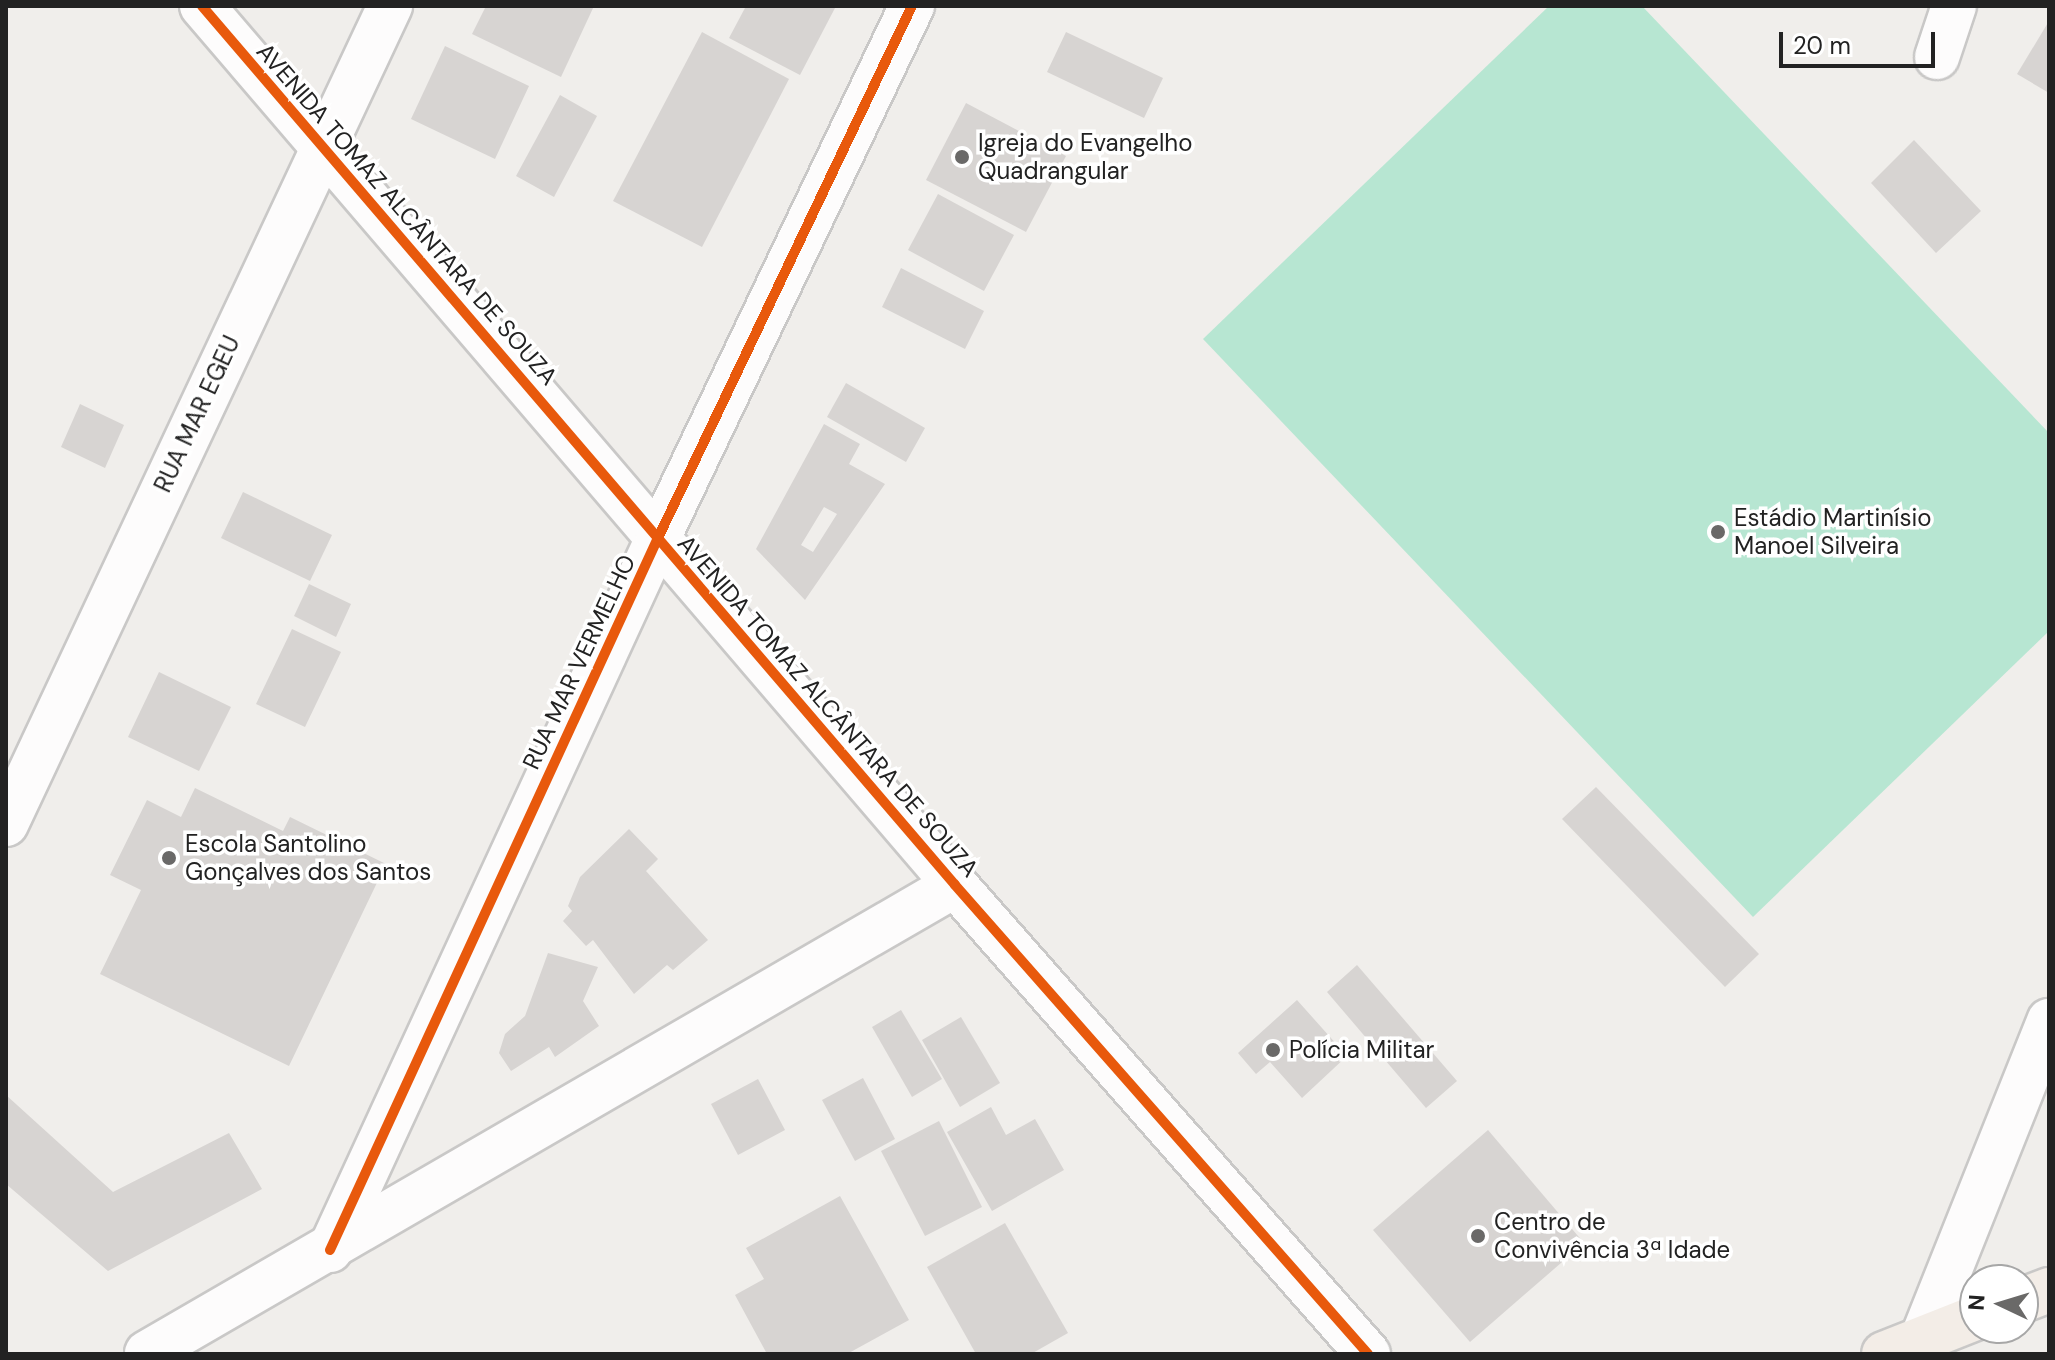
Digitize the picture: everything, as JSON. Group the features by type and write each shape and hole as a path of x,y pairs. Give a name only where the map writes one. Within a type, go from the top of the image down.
{"main road":[{"path":"1907,1349 1959,1325"}],"street":[{"name":"AVENIDA TOMAZ ALCÂNTARA DE SOUZA","path":"202,6 955,885 1368,1354"},
{"name":"RUA MAR EGEU","path":"6,824 390,6"},
{"name":"RUA MAR VERMELHO","path":"330,1250 658,538 912,6"},
{"path":"1937,57 1954,6"},
{"path":"147,1353 330,1250 955,885"},
{"path":"1907,1349 2049,1021"}],"green space":[{"name":"Estádio Martinísio Manoel Silveira","path":"1549,6 1642,6 2049,433 2049,631 1753,917 1203,339"}],"building":[{"path":"486,6 594,6 561,77 472,34"},
{"path":"746,6 835,8 800,75 729,38"},
{"path":"2049,21 2049,93 2017,74"},
{"path":"702,32 789,79 702,247 613,201"},
{"path":"1066,32 1163,78 1144,118 1047,72"},
{"path":"445,46 529,86 495,159 411,119"},
{"path":"560,95 597,116 554,197 516,176"},
{"path":"966,103 1066,156 1026,232 926,180"},
{"path":"1914,140 1981,211 1936,253 1871,183"},
{"path":"938,194 1014,235 984,291 908,250"},
{"path":"901,268 984,311 965,349 882,307"},
{"path":"846,383 925,428 906,462 827,417"},
{"path":"80,404 124,425 105,468 61,447"},
{"path":"824,424 860,444 849,464 885,484 805,600 756,549","holes":["824,507 837,514 813,552 801,545"]},
{"path":"243,492 332,535 310,581 221,538"},
{"path":"309,584 351,604 336,637 294,616"},
{"path":"292,629 341,652 305,727 256,704"},
{"path":"159,672 231,707 199,771 128,737"},
{"path":"1596,787 1759,954 1725,987 1562,819"},
{"path":"195,788 283,831 290,817 386,864 289,1066 100,974 141,890 110,875 147,800 181,817"},
{"path":"629,829 658,859 646,871 708,940 673,970 667,965 634,994 593,940 586,946 563,921 572,911 568,906 580,877"},
{"path":"548,953 598,967 583,1001 599,1026 555,1057 549,1047 511,1071 499,1053 505,1034 525,1016"},
{"path":"1357,965 1457,1081 1426,1108 1327,992"},
{"path":"1297,1000 1347,1056 1302,1098 1270,1062 1256,1074 1238,1053"},
{"path":"901,1010 942,1079 912,1097 872,1027"},
{"path":"961,1017 1000,1083 960,1107 922,1040"},
{"path":"863,1078 895,1139 855,1161 822,1100"},
{"path":"758,1079 785,1130 738,1155 711,1104"},
{"path":"6,1095 113,1192 229,1133 262,1189 108,1271 6,1184"},
{"path":"991,1107 1006,1135 1035,1119 1064,1170 992,1211 947,1132"},
{"path":"939,1121 982,1207 925,1236 881,1151"},
{"name":"Centro de Convivência 3ª Idade","path":"1488,1130 1584,1243 1470,1342 1373,1230"},
{"path":"840,1196 909,1320 847,1354 767,1354 735,1295 764,1279 746,1248"},
{"path":"1005,1223 1068,1333 1031,1354 976,1354 927,1267"}],"cycle path":[{"path":"202,6 955,885 1368,1354"},
{"path":"330,1250 658,538 912,6"}],"place":[{"name":"Igreja do Evangelho Quadrangular","path":"962,157"},
{"name":"Estádio Martinísio Manoel Silveira","path":"1718,532"},
{"name":"Escola Santolino Gonçalves dos Santos","path":"169,858"},
{"name":"Polícia Militar","path":"1273,1050"},
{"name":"Centro de Convivência 3ª Idade","path":"1478,1236"}]}
